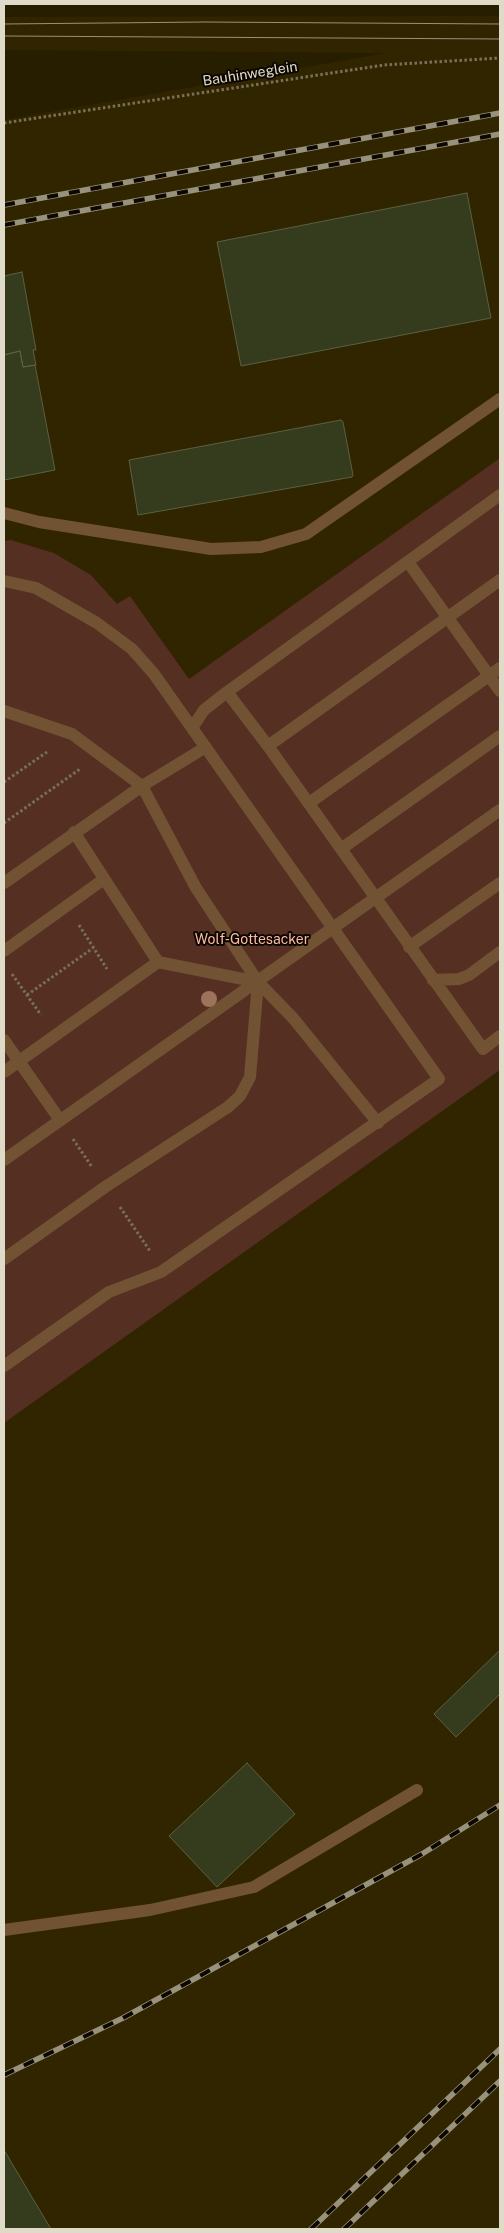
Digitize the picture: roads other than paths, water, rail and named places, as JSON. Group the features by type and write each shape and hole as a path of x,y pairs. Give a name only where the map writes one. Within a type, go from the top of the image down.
{"lane":[{"path":"4,514 39,522 211,549 261,547 306,534 500,399"},
{"path":"192,728 204,710 227,692 500,495"},
{"path":"408,562 447,618 495,672 500,691"},
{"path":"268,746 500,580"},
{"path":"4,581 36,588 97,623 132,649 154,674 439,1079 161,1272 109,1292 4,1366"},
{"path":"309,803 495,672"},
{"path":"227,692 309,803 409,947 483,1049 500,1036"},
{"path":"4,712 72,734 142,786 196,888 258,982 293,1018 378,1123"},
{"path":"341,849 500,736"},
{"path":"4,883 142,786 206,747"},
{"path":"4,1160 500,810"},
{"path":"74,832 158,962 258,982"},
{"path":"4,950 104,879"},
{"path":"409,947 500,882"},
{"path":"433,980 460,979 500,952"},
{"path":"4,1072 158,962"},
{"path":"4,1259 105,1187 228,1107 240,1096 250,1077 258,982"},
{"path":"4,1040 60,1120"},
{"path":"4,1930 150,1910 254,1887 417,1790"}],"tram line":[{"path":"4,24 205,22 500,24"},
{"path":"4,36 500,39"}],"railway":[{"path":"4,205 500,113"},
{"path":"4,225 500,134"},
{"path":"4,2075 123,2018 422,1854 500,1805"},
{"path":"311,2229 500,2049"},
{"path":"344,2229 500,2081"}],"park label":[{"name":"Wolf-Gottesacker","path":"252,940"}]}
